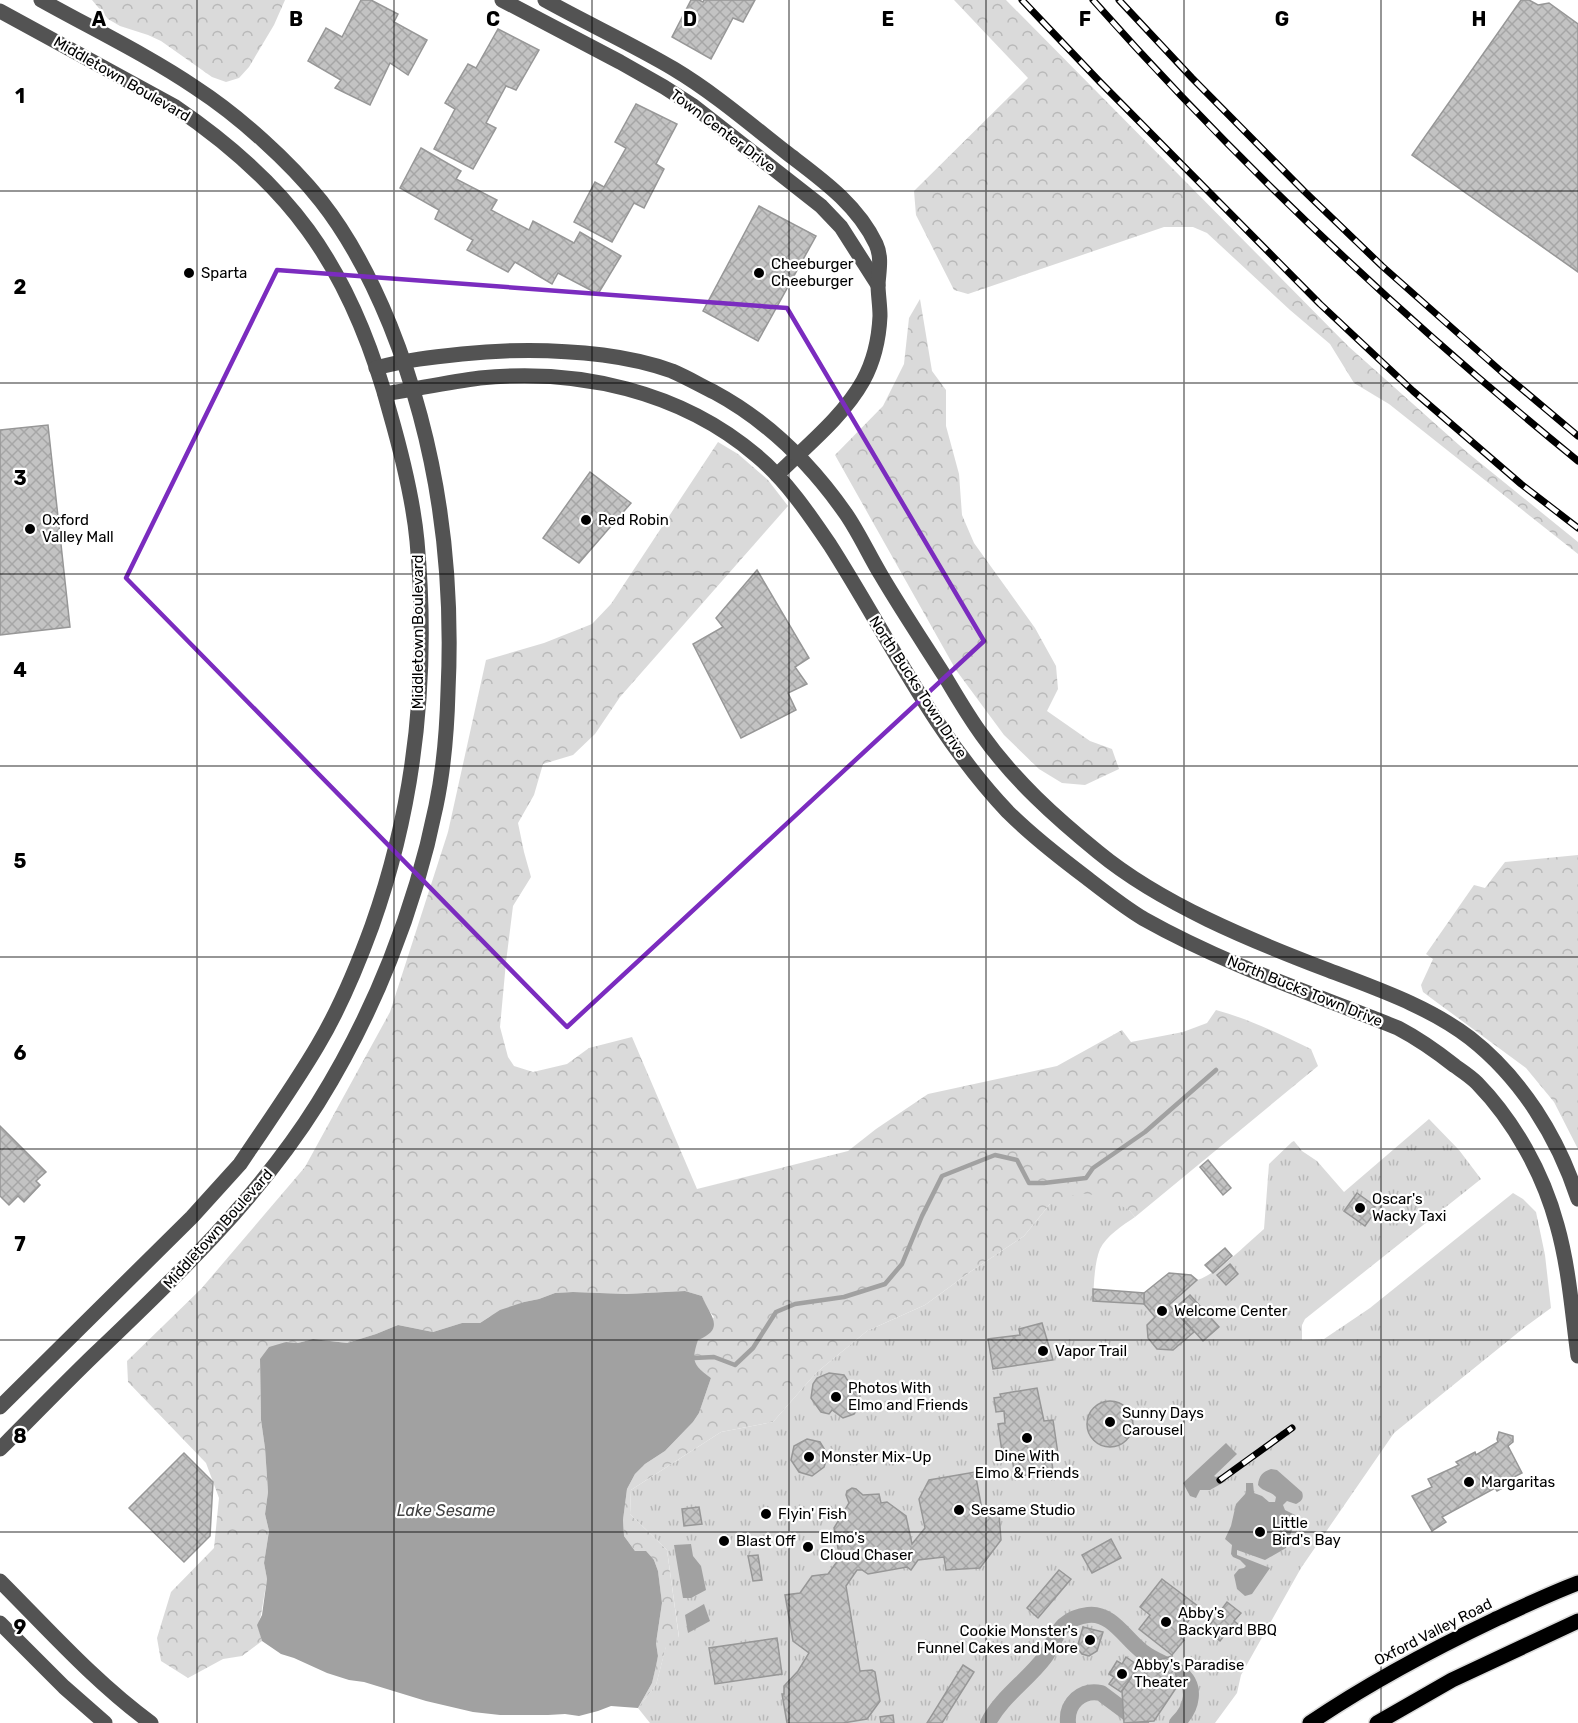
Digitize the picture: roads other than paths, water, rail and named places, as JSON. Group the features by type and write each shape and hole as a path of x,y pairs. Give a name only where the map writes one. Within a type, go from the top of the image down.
{"main road":[{"name":"Oxford Valley Road","path":"1310,1723 1436,1649 1571,1586 1578,1577"},
{"path":"1377,1723 1452,1680 1578,1621"}],"street":[{"name":"Middletown Boulevard","path":"0,1449 218,1234 275,1166 317,1104 341,1063 369,1009 395,946 423,862 436,806 447,725 450,650 449,588 438,497 426,435 404,360 374,285 360,259 327,210 292,169 237,119 165,68 41,0"},
{"name":"Town Center Drive","path":"502,0 629,67 692,105 821,206 841,227 878,285"},
{"name":"Town Center Drive","path":"546,0 705,89 831,187 850,206 876,244 880,257 878,338 864,380 852,398 777,475"},
{"name":"Middletown Boulevard","path":"0,11 174,106 220,140 258,174 285,201 309,231 337,276 365,334 385,394 412,503 421,607 419,713 413,768 401,828 372,927 346,990 320,1042 240,1164 192,1217 0,1407"},
{"name":"North Bucks Town Drive","path":"376,368 404,360 479,352 535,349 569,351 628,359 670,371 717,393 754,417 798,454 817,474 848,516 881,575 981,735 1023,785 1053,814 1131,876 1182,906 1325,969 1378,988 1436,1016 1468,1037 1498,1062 1523,1093 1551,1136 1578,1199"},
{"name":"North Bucks Town Drive","path":"385,394 471,380 521,376 563,377 616,385 641,392 694,414 758,456 800,503 830,545 942,729 975,774 1009,812 1039,840 1147,921 1212,953 1398,1028 1417,1038 1475,1081 1496,1104 1539,1174 1552,1208 1564,1255 1578,1356"},
{"path":"0,1581 93,1676 151,1723"},
{"path":"0,1623 64,1687 105,1723"}],"water":[{"name":"Lake Sesame","path":"685,1291 702,1296 714,1321 712,1331 698,1340 694,1358 700,1370 711,1378 699,1413 693,1422 665,1451 645,1464 635,1474 627,1489 623,1520 624,1536 635,1551 646,1551 654,1560 658,1571 662,1603 656,1643 658,1656 656,1666 652,1683 638,1708 611,1706 579,1716 565,1714 500,1715 473,1712 327,1673 281,1654 262,1641 257,1625 262,1615 267,1579 264,1563 269,1531 265,1514 268,1492 261,1420 260,1359 269,1347 286,1342 298,1343 313,1339 347,1343 398,1325 433,1332 462,1323 480,1323 500,1310 555,1293 626,1294"},
{"path":"1226,1443 1237,1454 1214,1476 1223,1475 1226,1481 1210,1490 1200,1490 1196,1498 1190,1496 1183,1483"},
{"name":"Little Bird's Bay","path":"1271,1469 1277,1470 1302,1492 1303,1498 1296,1504 1287,1501 1283,1505 1285,1510 1295,1515 1296,1518 1286,1548 1265,1560 1237,1550 1237,1555 1270,1568 1252,1594 1245,1596 1237,1589 1234,1575 1246,1566 1233,1557 1232,1545 1225,1539 1231,1526 1236,1504 1246,1493 1246,1483 1253,1483 1254,1493 1269,1502 1275,1502 1276,1497 1258,1485 1261,1475"},
{"path":"691,1544 693,1556 701,1566 706,1590 691,1598 683,1598 674,1545"},
{"path":"704,1604 710,1621 688,1633 685,1615"}],"waterway":[{"path":"694,1358 714,1357 735,1365 753,1348 776,1312 795,1304 844,1297 885,1284 902,1264 942,1176 995,1155 1017,1160 1029,1183 1086,1178 1093,1168 1145,1132 1216,1070"},
{"path":"988,1723 1000,1705 1045,1657 1064,1625 1075,1618 1088,1615 1097,1615 1111,1622 1143,1652 1175,1669 1185,1678 1189,1684 1191,1698 1186,1711 1177,1723"},
{"path":"1068,1723 1070,1709 1077,1699 1094,1692 1101,1693 1141,1723"}],"railway":[{"path":"1022,0 1320,304 1413,391 1521,484 1578,528"},
{"path":"1093,0 1207,123 1326,240 1450,353 1578,461"},
{"path":"1119,0 1192,78 1382,266 1578,436"},
{"path":"1220,1480 1292,1428"}],"place":[{"name":"Sparta","path":"189,273"},
{"name":"Cheeburger Cheeburger","path":"759,273"},
{"name":"Red Robin","path":"586,520"},
{"name":"Oxford Valley Mall","path":"30,529"},
{"name":"Oscar's Wacky Taxi","path":"1360,1208"},
{"name":"Welcome Center","path":"1162,1311"},
{"name":"Vapor Trail","path":"1043,1351"},
{"name":"Photos With Elmo and Friends","path":"836,1397"},
{"name":"Sunny Days Carousel","path":"1110,1422"},
{"name":"Dine With Elmo & Friends","path":"1027,1438"},
{"name":"Monster Mix-Up","path":"809,1457"},
{"name":"Margaritas","path":"1469,1482"},
{"name":"Sesame Studio","path":"959,1510"},
{"name":"Flyin' Fish","path":"766,1514"},
{"name":"Little Bird's Bay","path":"1260,1532"},
{"name":"Blast Off","path":"724,1541"},
{"name":"Elmo's Cloud Chaser","path":"808,1547"},
{"name":"Abby's Backyard BBQ","path":"1166,1622"},
{"name":"Cookie Monster's Funnel Cakes and More","path":"1090,1640"},
{"name":"Abby's Paradise Theater","path":"1122,1674"}]}
